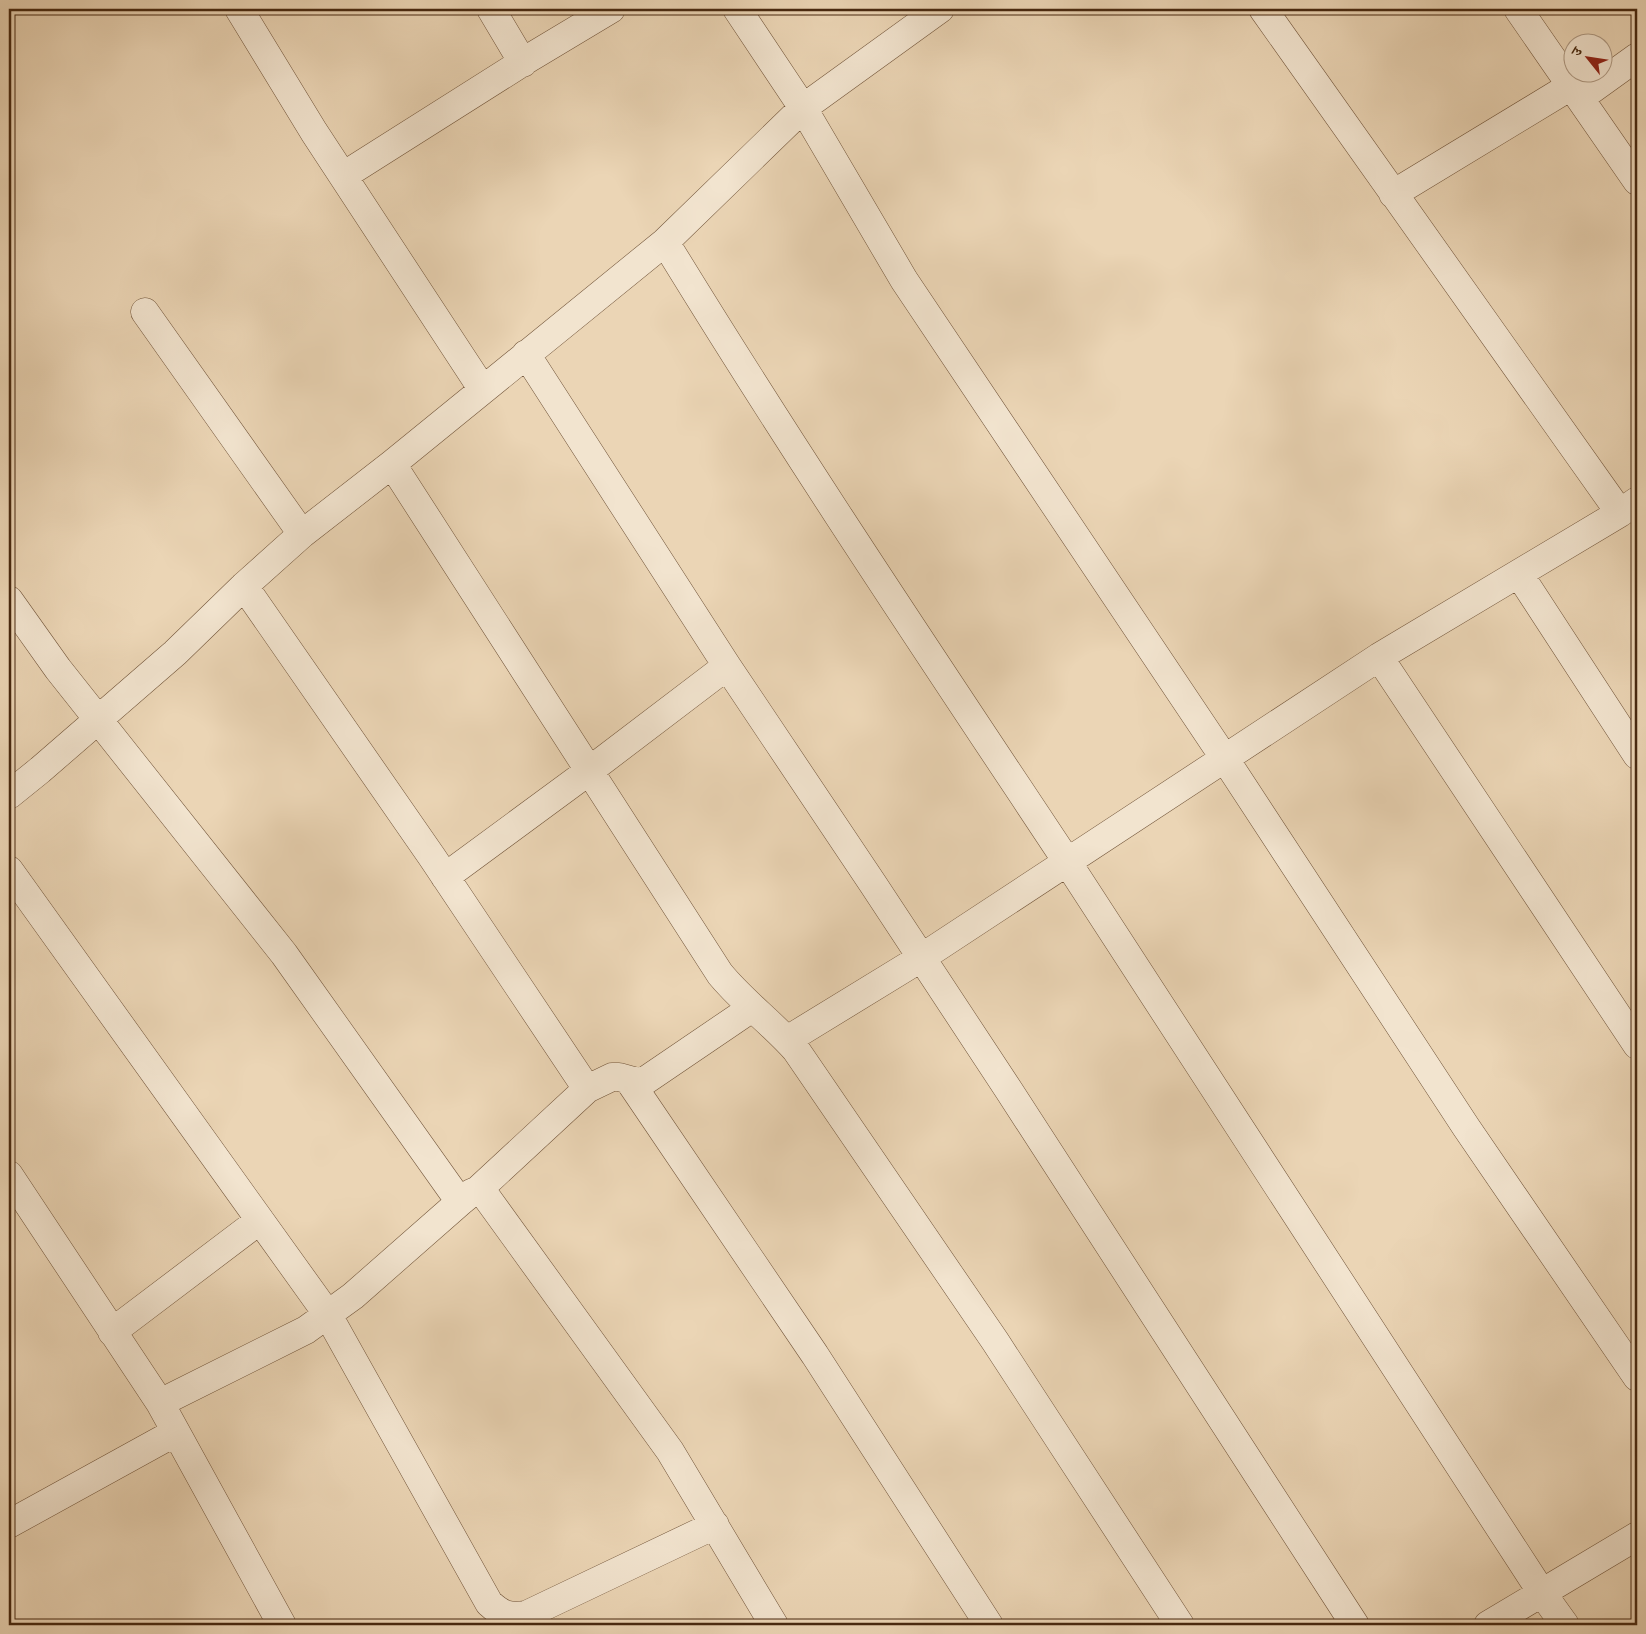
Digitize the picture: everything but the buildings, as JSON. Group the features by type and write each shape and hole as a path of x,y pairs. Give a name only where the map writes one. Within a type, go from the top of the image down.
{"street":[{"path":"239,9 314,132 483,390"},
{"path":"491,9 523,63"},
{"path":"343,176 612,9"},
{"path":"737,9 803,108 904,280 1224,759 1466,1128 1637,1377"},
{"path":"9,795 175,652 302,534 392,464 665,242 803,108 940,9"},
{"path":"783,1036 792,1037 922,958 1379,657 1629,507 1393,194 1263,9"},
{"path":"1518,9 1637,181"},
{"path":"1570,86 1587,93 1637,56"},
{"path":"1393,194 1570,86"},
{"path":"665,242 750,381 1343,1284 1542,1593 1565,1625"},
{"path":"145,312 302,534"},
{"path":"526,354 727,666 922,958 1354,1625"},
{"path":"392,464 720,974 796,1050 995,1341 1180,1625"},
{"path":"1519,574 1637,755"},
{"path":"244,586 445,877 587,1089"},
{"path":"9,600 58,669 284,954 469,1196"},
{"path":"1379,657 1637,1045"},
{"path":"445,877 727,666"},
{"path":"9,870 328,1315 489,1603 499,1612 512,1616 526,1615 715,1526"},
{"path":"630,1082 646,1080 752,1008"},
{"path":"160,1403 306,1330 328,1315 353,1296 469,1196 587,1089 612,1077 619,1076 630,1082 809,1347 989,1625"},
{"path":"9,1174 160,1403 282,1625"},
{"path":"469,1196 485,1194 670,1451 774,1625"},
{"path":"112,1332 260,1220"},
{"path":"9,1524 176,1432"},
{"path":"1488,1625 1637,1536"}]}
